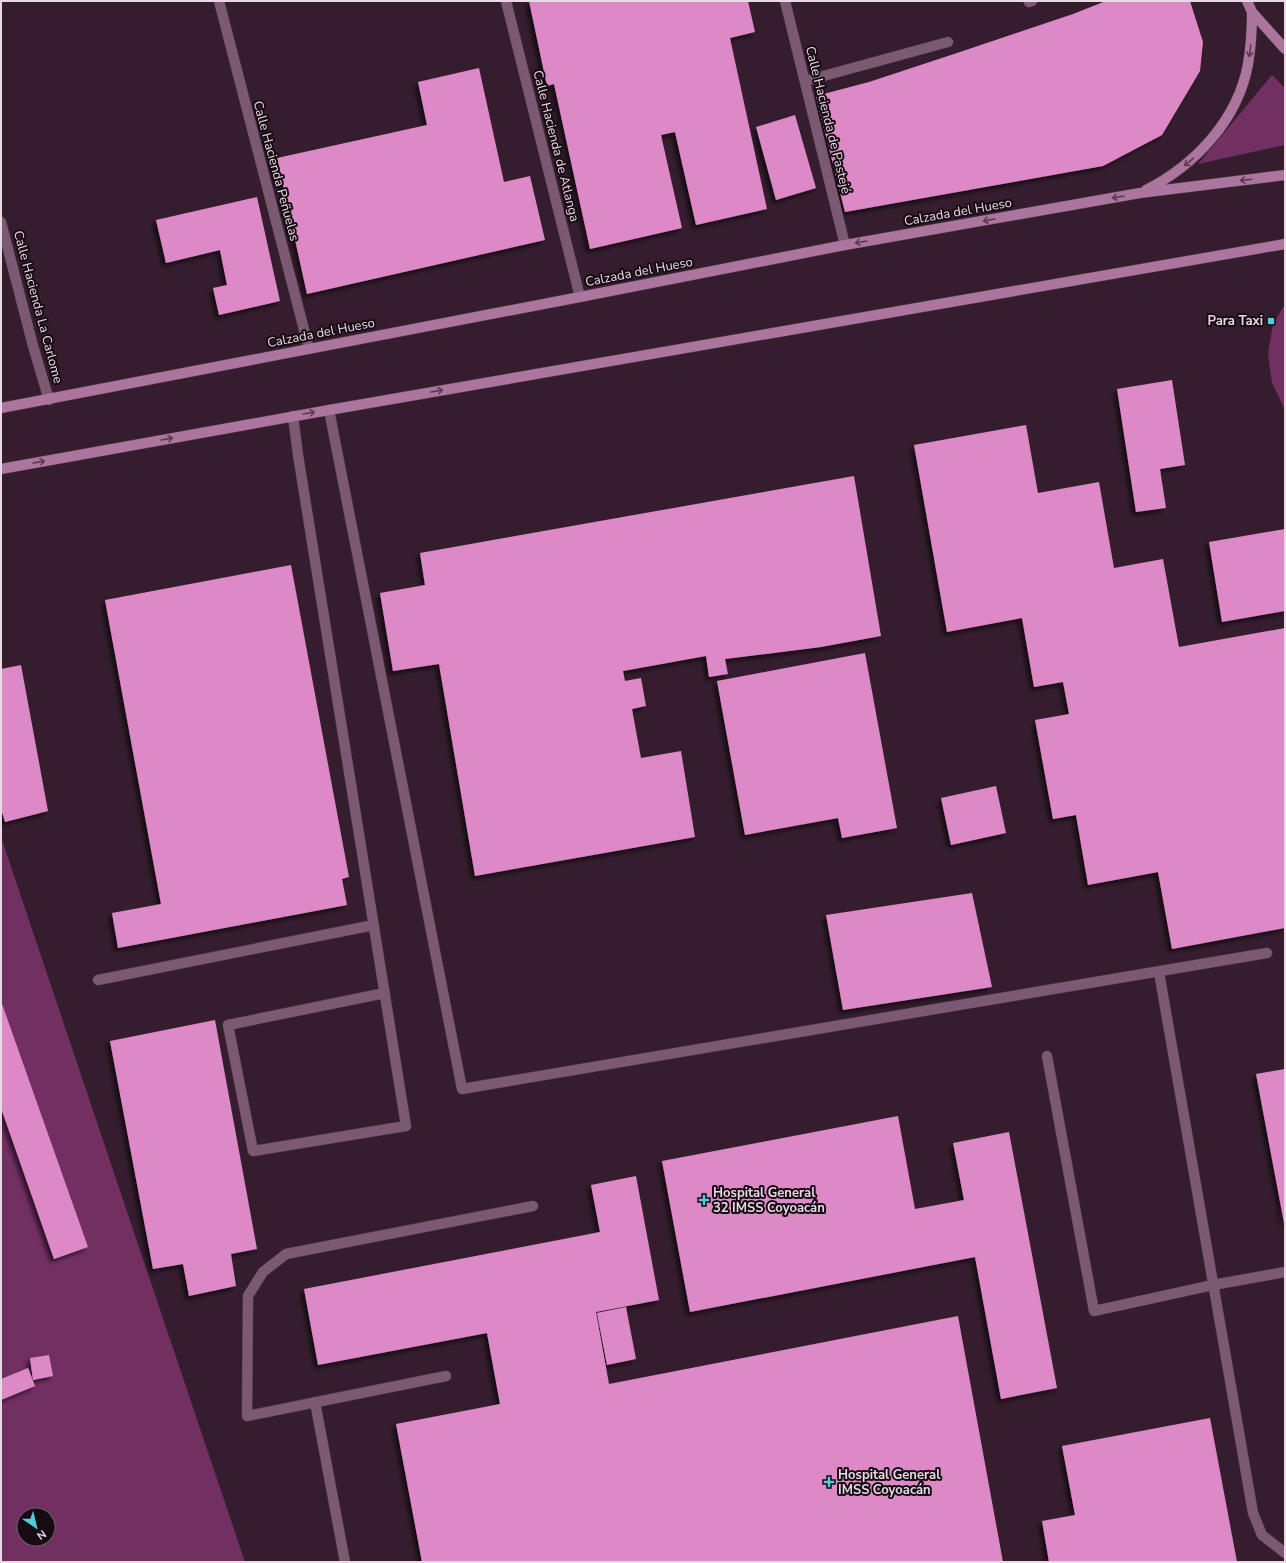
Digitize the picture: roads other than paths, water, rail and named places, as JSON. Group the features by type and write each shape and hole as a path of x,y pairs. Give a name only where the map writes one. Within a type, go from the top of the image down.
{"main road":[{"path":"1247,1 1252,12 1285,49"},
{"path":"1140,194 1166,180 1191,161 1212,140 1228,115 1240,91 1248,66 1252,39 1252,12"},
{"name":"Calzada del Hueso","path":"1,408 49,400 309,348 845,245 1140,194 1285,175"},
{"path":"1,469 293,416 1285,244"}],"street":[{"name":"Calle Hacienda Peñuelas","path":"219,1 309,348"},
{"name":"Calle Hacienda de Atlanga","path":"506,1 580,297"},
{"name":"Calle Hacienda de Pastejé","path":"785,1 845,245"},
{"path":"805,81 948,42"},
{"name":"Calle Hacienda La Carlome","path":"1,222 33,346 49,400"},
{"path":"329,410 462,1088 1267,953"},
{"path":"293,416 385,993 406,1126 253,1151 228,1025 385,993"},
{"path":"98,980 374,925"},
{"path":"1159,972 1253,1513 1262,1535 1285,1553"},
{"path":"1047,1056 1094,1312 1213,1285 1285,1272"},
{"path":"446,1376 247,1416 248,1296 263,1272 286,1254 533,1206"},
{"path":"315,1402 345,1562"}],"place":[{"name":"Para Taxi","path":"1271,321"},
{"name":"Hospital General 32 IMSS Coyoacán","path":"704,1200"},
{"name":"Hospital General IMSS Coyoacán","path":"829,1482"}]}
